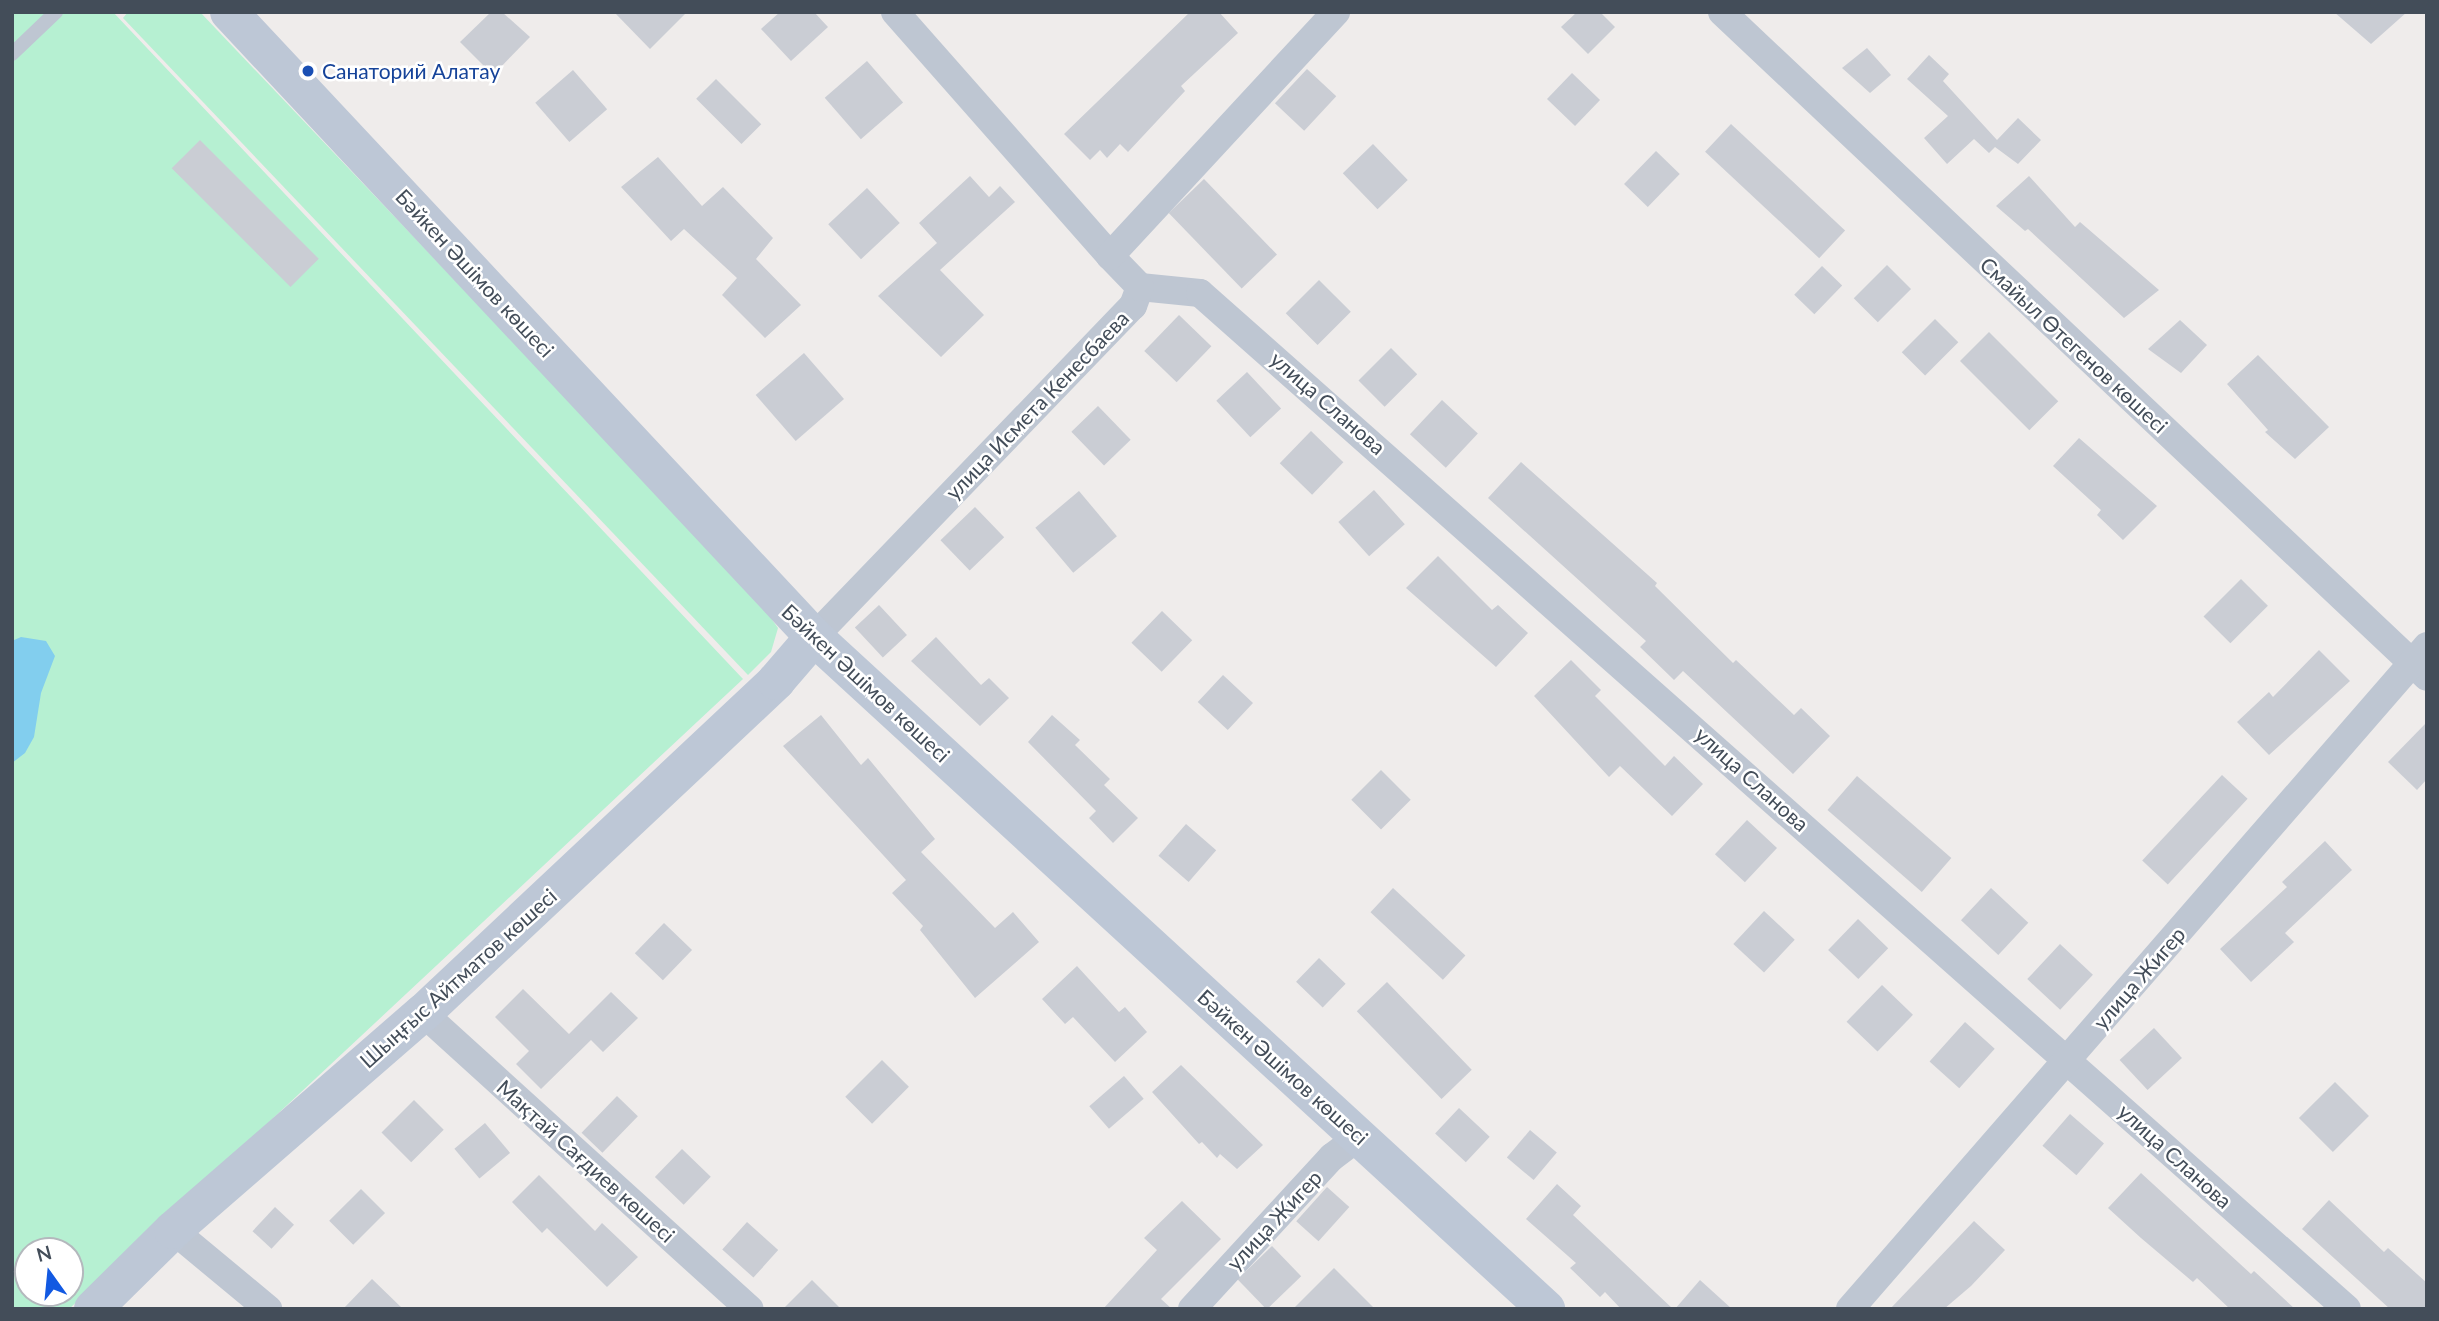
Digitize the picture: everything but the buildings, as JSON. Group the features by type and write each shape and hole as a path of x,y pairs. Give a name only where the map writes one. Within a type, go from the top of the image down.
{"main road":[{"name":"Бәйкен Әшімов көшесі","path":"229,12 814,638 1546,1309"},
{"name":"Шыңғыс Айтматов көшесі","path":"93,1309 173,1230 423,1013 776,681 814,638"}],"street":[{"path":"895,12 1110,256 1336,12"},
{"name":"Смайыл Өтегенов көшесі","path":"1722,12 2422,662"},
{"name":"улица Исмета Кенесбаева","path":"814,638 1133,306 1140,287 1110,256"},
{"name":"улица Сланова","path":"1140,287 1200,293 2347,1309"},
{"name":"улица Жигер","path":"1850,1309 2067,1060 2422,662"},
{"name":"Мақтай Сағдиев көшесі","path":"423,1013 750,1309"},
{"name":"улица Жигер","path":"1192,1309 1332,1157 1359,1136"},
{"path":"173,1230 268,1309"}],"lane":[{"path":"12,54 56,12"}],"green space":[{"path":"12,12 113,12 743,679 84,1295 84,1237 14,1237 14,1307 71,1307 12,1309"},
{"path":"128,12 200,12 757,598 778,628 771,652 748,675 123,18"}],"water":[{"path":"21,637 46,641 55,656 41,693 34,737 25,753 12,763 12,641"}],"place":[{"name":"Санаторий Алатау","path":"308,71"}]}
